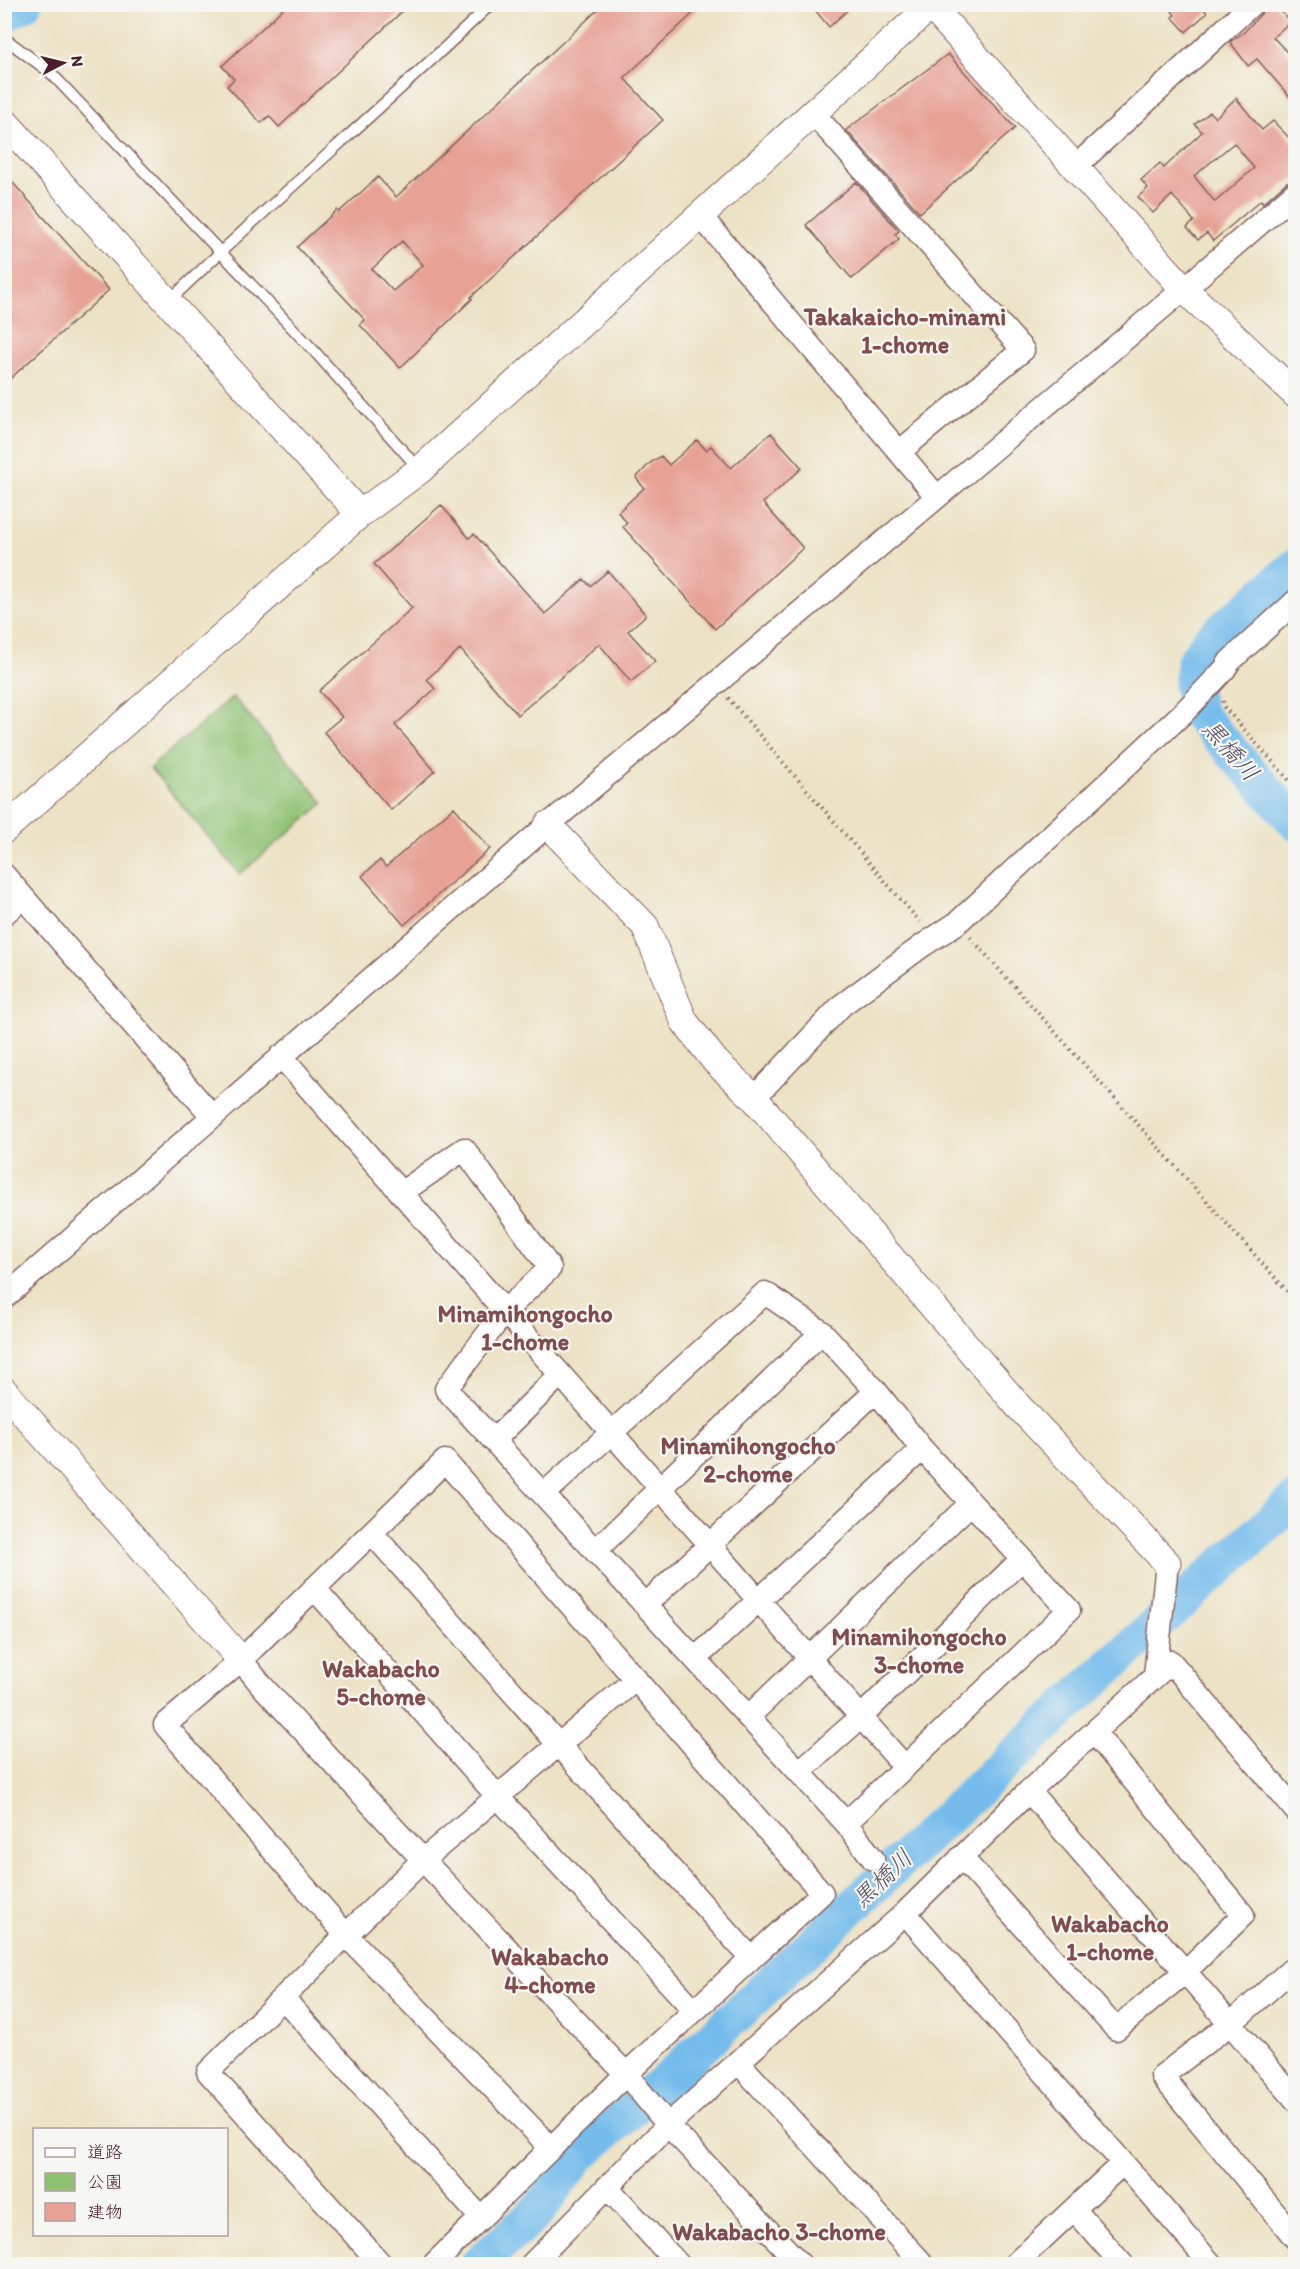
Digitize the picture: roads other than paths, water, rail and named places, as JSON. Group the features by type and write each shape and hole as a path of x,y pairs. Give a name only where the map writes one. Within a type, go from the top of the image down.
{"street":[{"path":"1075,167 1252,4"},
{"path":"4,830 360,514 420,470 931,5 1184,289 1296,395"},
{"path":"813,113 1023,350 899,452"},
{"path":"4,122 360,514"},
{"path":"4,1298 549,825 1296,192"},
{"path":"700,215 938,497"},
{"path":"754,1098 842,1005 957,923 1184,712 1230,661 1296,601"},
{"path":"549,825 645,926 684,1021 715,1061 754,1098 1019,1407 1167,1563 1155,1676"},
{"path":"4,875 213,1117"},
{"path":"4,914 23,897"},
{"path":"281,1056 906,1767"},
{"path":"401,1193 464,1149 550,1268 505,1311 446,1389 846,1823 873,1859"},
{"path":"544,1494 765,1293 822,1332 876,1390 922,1449 1069,1610 846,1823"},
{"path":"595,1551 822,1332"},
{"path":"494,1440 561,1375"},
{"path":"645,1605 876,1390"},
{"path":"4,1391 263,1687 626,2074 668,2125 800,2265"},
{"path":"694,1659 922,1449"},
{"path":"434,2265 626,2074 822,1893 445,1461 241,1660 165,1725 346,1935 551,2148"},
{"path":"747,1717 971,1503"},
{"path":"372,1533 751,1958"},
{"path":"799,1772 861,1717 1022,1558"},
{"path":"315,1588 498,1797 694,2010"},
{"path":"545,2260 607,2187 668,2125 905,1913 1029,1791 1171,1662 1296,1811"},
{"path":"381,2265 208,2072 423,1860 636,1679"},
{"path":"962,1857 1116,2029 1185,1972 1243,1915 1094,1732"},
{"path":"1029,1791 1296,2100"},
{"path":"905,1913 1211,2265"},
{"path":"1296,1974 1291,1970 1230,2024 1162,2076 1296,2239"},
{"path":"283,1998 481,2218"},
{"path":"738,2062 920,2261 916,2265"},
{"path":"1015,2265 1123,2163"},
{"path":"607,2187 678,2265"},
{"path":"1074,2209 1122,2265"}],"lane":[{"path":"168,302 220,251 432,61 491,4"},
{"path":"4,38 51,73 315,352 420,470"}],"waterway":[{"path":"4,15 24,4"},
{"name":"黒橋川","path":"1296,566 1209,641 1194,663 1192,688 1200,716 1296,823"},
{"name":"黒橋川","path":"478,2264 538,2211 577,2158 673,2074 1088,1686 1296,1499"}],"district":[{"name":"Takakaicho-minami 1-chome","path":"905,330"},
{"name":"Minamihongocho 1-chome","path":"525,1327"},
{"name":"Minamihongocho 2-chome","path":"748,1459"},
{"name":"Minamihongocho 3-chome","path":"919,1650"},
{"name":"Wakabacho 5-chome","path":"381,1682"},
{"name":"Wakabacho 1-chome","path":"1110,1937"},
{"name":"Wakabacho 4-chome","path":"550,1970"},
{"name":"Wakabacho 3-chome","path":"779,2231"}]}
